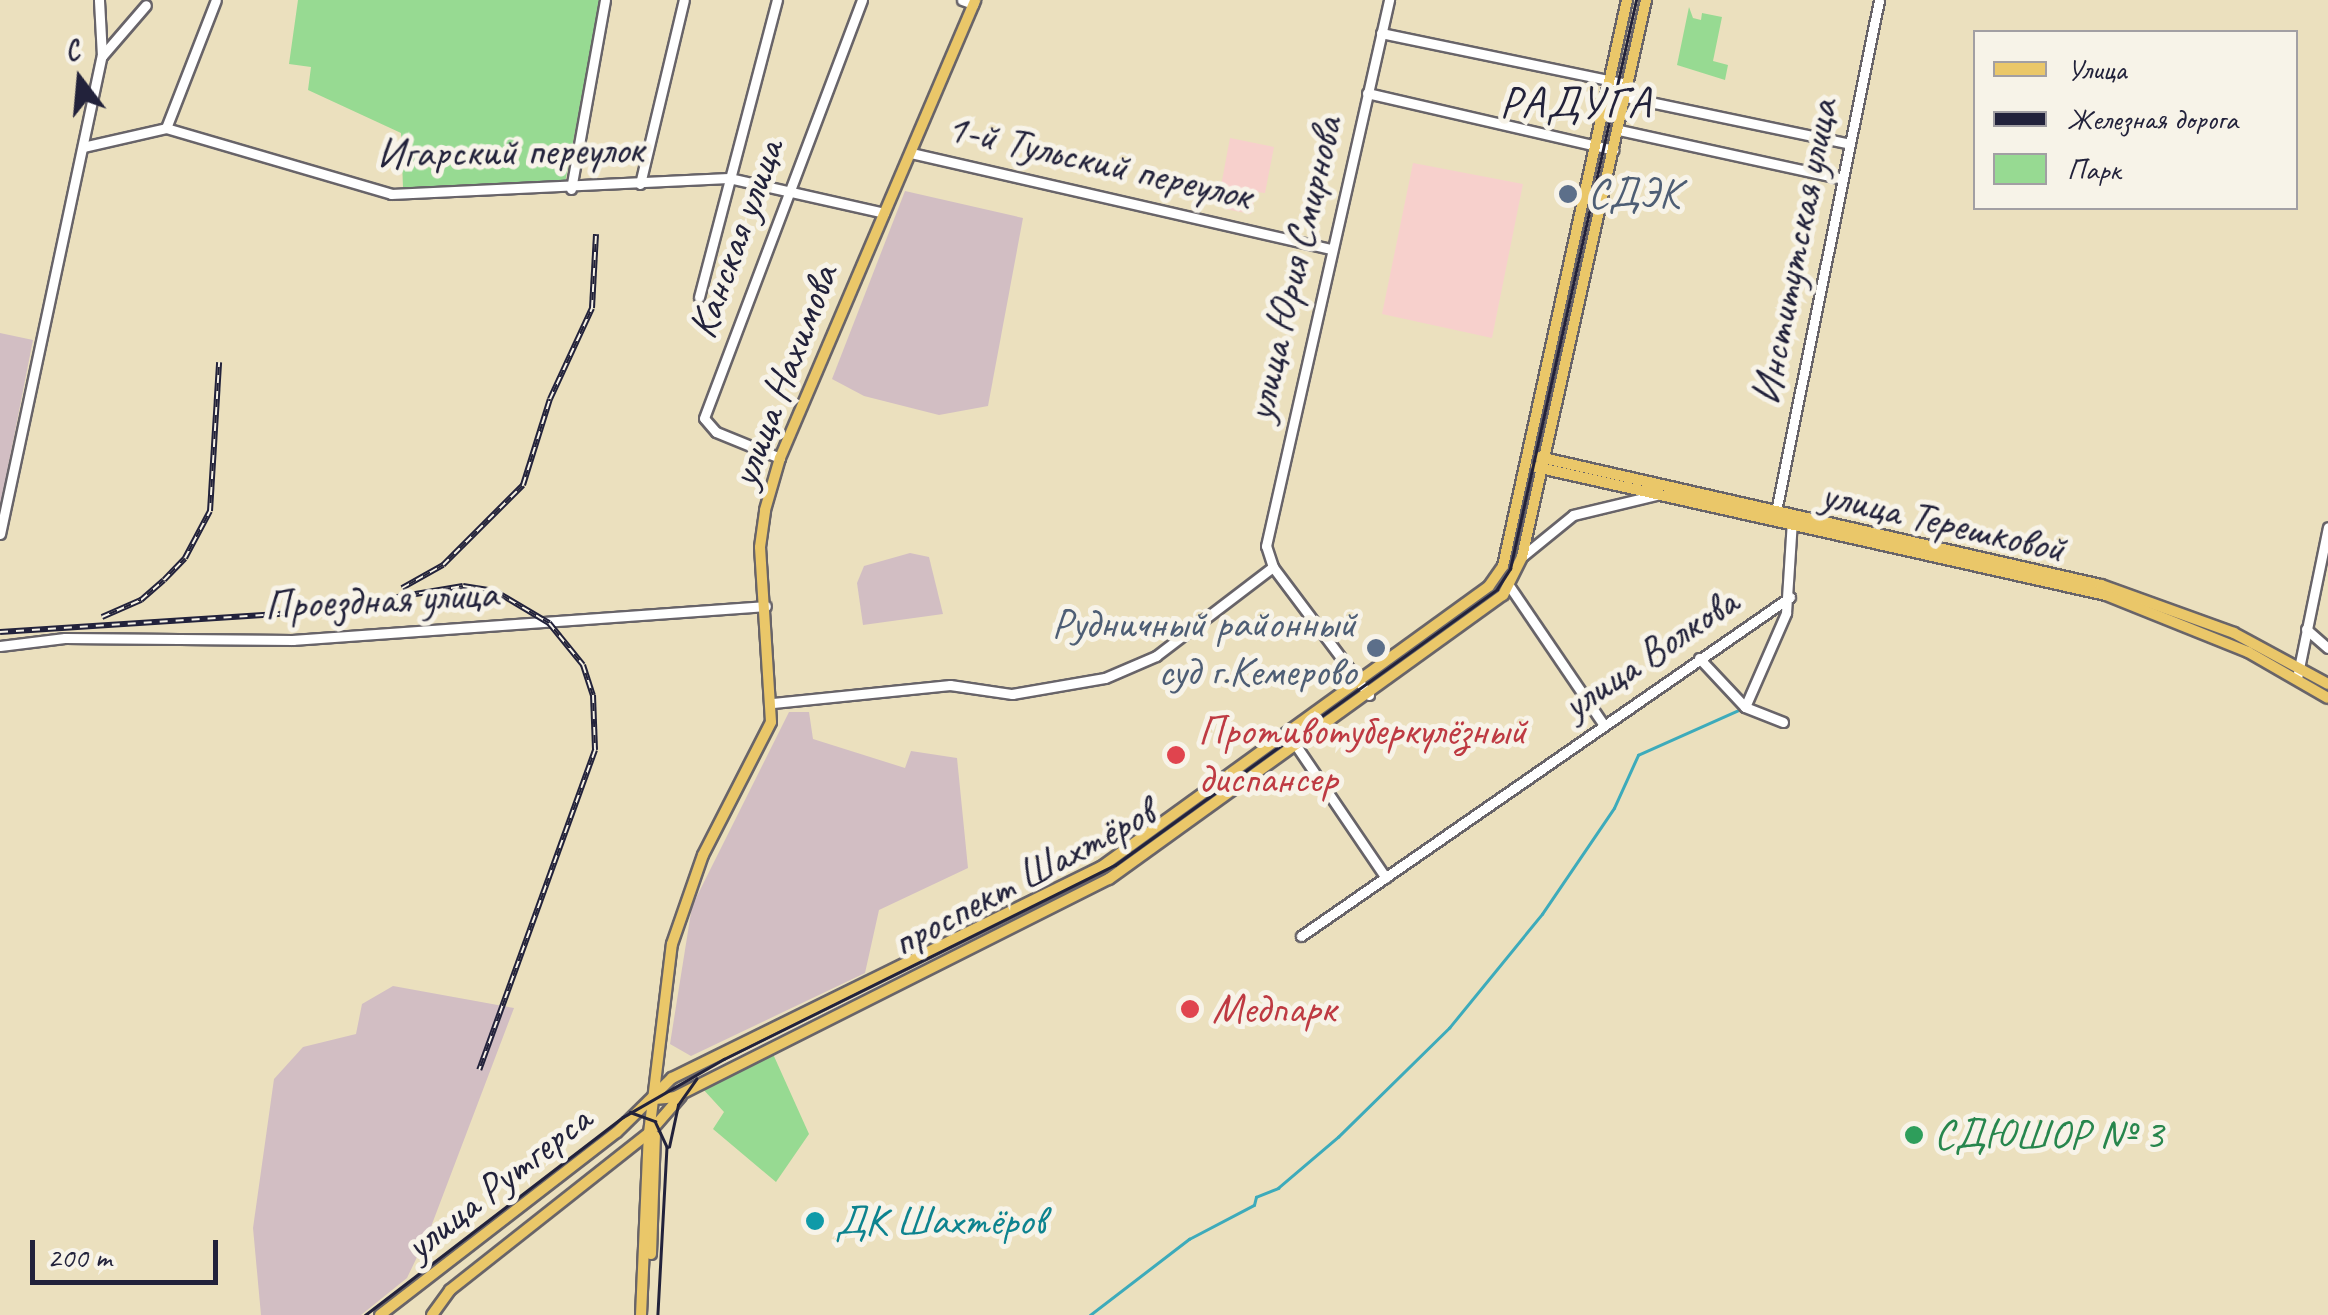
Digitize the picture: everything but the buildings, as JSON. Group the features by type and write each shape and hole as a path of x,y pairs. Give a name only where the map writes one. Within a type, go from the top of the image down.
{"main road":[{"name":"проспект Шахтёров","path":"654,1100 672,1078 1101,867 1359,682 1498,575 1627,0"},
{"path":"1510,587 1522,557 1646,0"},
{"name":"улица Нахимова","path":"645,1315 652,1130 666,976 679,918 703,855 770,722 773,703 761,532 780,458 912,153 970,1"},
{"name":"улица Терешковой","path":"1527,459 1776,513"},
{"name":"улица Терешковой","path":"1542,462 1672,494 1793,516 2120,599 2328,684"},
{"name":"проспект Шахтёров","path":"652,1130 684,1092 1109,879 1369,695 1510,587"},
{"name":"улица Терешковой","path":"2298,673 2328,698"},
{"path":"654,1100 684,1092"},
{"name":"улица Рутгерса","path":"380,1315 654,1100"},
{"name":"улица Рутгерса","path":"432,1315 450,1290 652,1130"},
{"path":"431,1276 450,1290"}],"street":[{"path":"0,534 102,56 99,0"},
{"path":"166,128 216,0"},
{"path":"571,189 605,0"},
{"path":"640,184 684,0"},
{"path":"699,297 776,0"},
{"name":"Канская улица","path":"780,458 716,432 704,418 862,0"},
{"name":"улица Юрия Смирнова","path":"1273,567 1267,552 1389,0"},
{"name":"Институтская улица","path":"1776,513 1880,0"},
{"path":"102,56 146,6"},
{"path":"1381,33 1628,84"},
{"path":"1367,92 1614,150"},
{"path":"1626,97 1850,144"},
{"name":"Игарский переулок","path":"83,147 166,128 391,194 571,189 729,178 789,188 884,213"},
{"path":"1618,130 1843,179"},
{"name":"1-й Тульский переулок","path":"912,153 1331,250"},
{"path":"1522,557 1541,534 1573,514 1672,494"},
{"name":"улица Волкова","path":"1744,707 1790,597 1793,516"},
{"path":"2298,673 2328,528"},
{"path":"773,703 950,685 1012,694 1106,678 1156,656 1273,567 1369,695"},
{"path":"1510,587 1603,724"},
{"name":"улица Волкова","path":"1301,936 1790,597"},
{"name":"Проездная улица","path":"0,646 65,638 293,640 766,606"},
{"path":"2306,628 2328,648"},
{"path":"1699,658 1744,707 1782,722"},
{"path":"1297,747 1386,878"}],"shaded area":[{"path":"1230,138 1274,147 1265,193 1256,192 1251,214 1225,209 1229,188 1221,186"},
{"path":"1413,163 1523,184 1492,338 1382,314"},
{"path":"905,191 1023,218 988,406 939,415 864,396 832,379"},
{"path":"0,333 33,340 0,508"},
{"path":"910,553 929,557 943,614 863,625 857,583 864,566"},
{"path":"789,712 809,712 813,739 905,768 911,751 957,758 968,868 879,910 865,973 691,1056 670,1044 692,906"},
{"path":"393,986 514,1008 429,1232 407,1278 361,1315 261,1315 253,1228 274,1079 303,1047 356,1034 362,1004"}],"green space":[{"path":"298,0 601,0 565,183 403,188 401,133 308,90 311,67 289,64"},
{"path":"1689,7 1693,18 1701,20 1702,13 1722,17 1713,61 1728,65 1725,80 1677,65"},
{"path":"773,1054 809,1134 776,1182 713,1129 724,1112 702,1088"}],"waterway":[{"path":"1090,1315 1189,1239 1254,1205 1256,1197 1278,1188 1338,1137 1449,1028 1542,914 1614,808 1638,755 1743,708"}],"tram line":[{"path":"365,1315 623,1117 724,1059 1115,865 1497,589 1510,569 1636,0"},
{"path":"669,1147 678,1105 696,1079"},
{"path":"630,1112 655,1121 667,1147 658,1315"}],"railway":[{"path":"402,588 443,565 523,485 550,399 592,308 596,234"},
{"path":"102,617 141,600 164,580 185,558 210,511 219,362"},
{"path":"0,632 309,612 463,586 495,591 549,623 583,665 593,695 595,750 479,1070"}],"place":[{"name":"СДЭК","path":"1568,194"},
{"name":"Рудничный районный суд г.Кемерово","path":"1376,648"},
{"name":"Противотуберкулёзный диспансер","path":"1176,755"},
{"name":"Медпарк","path":"1190,1009"},
{"name":"СДЮШОР № 3","path":"1914,1135"},
{"name":"ДК Шахтёров","path":"815,1221"}],"district":[{"name":"РАДУГА","path":"1576,103"}]}
